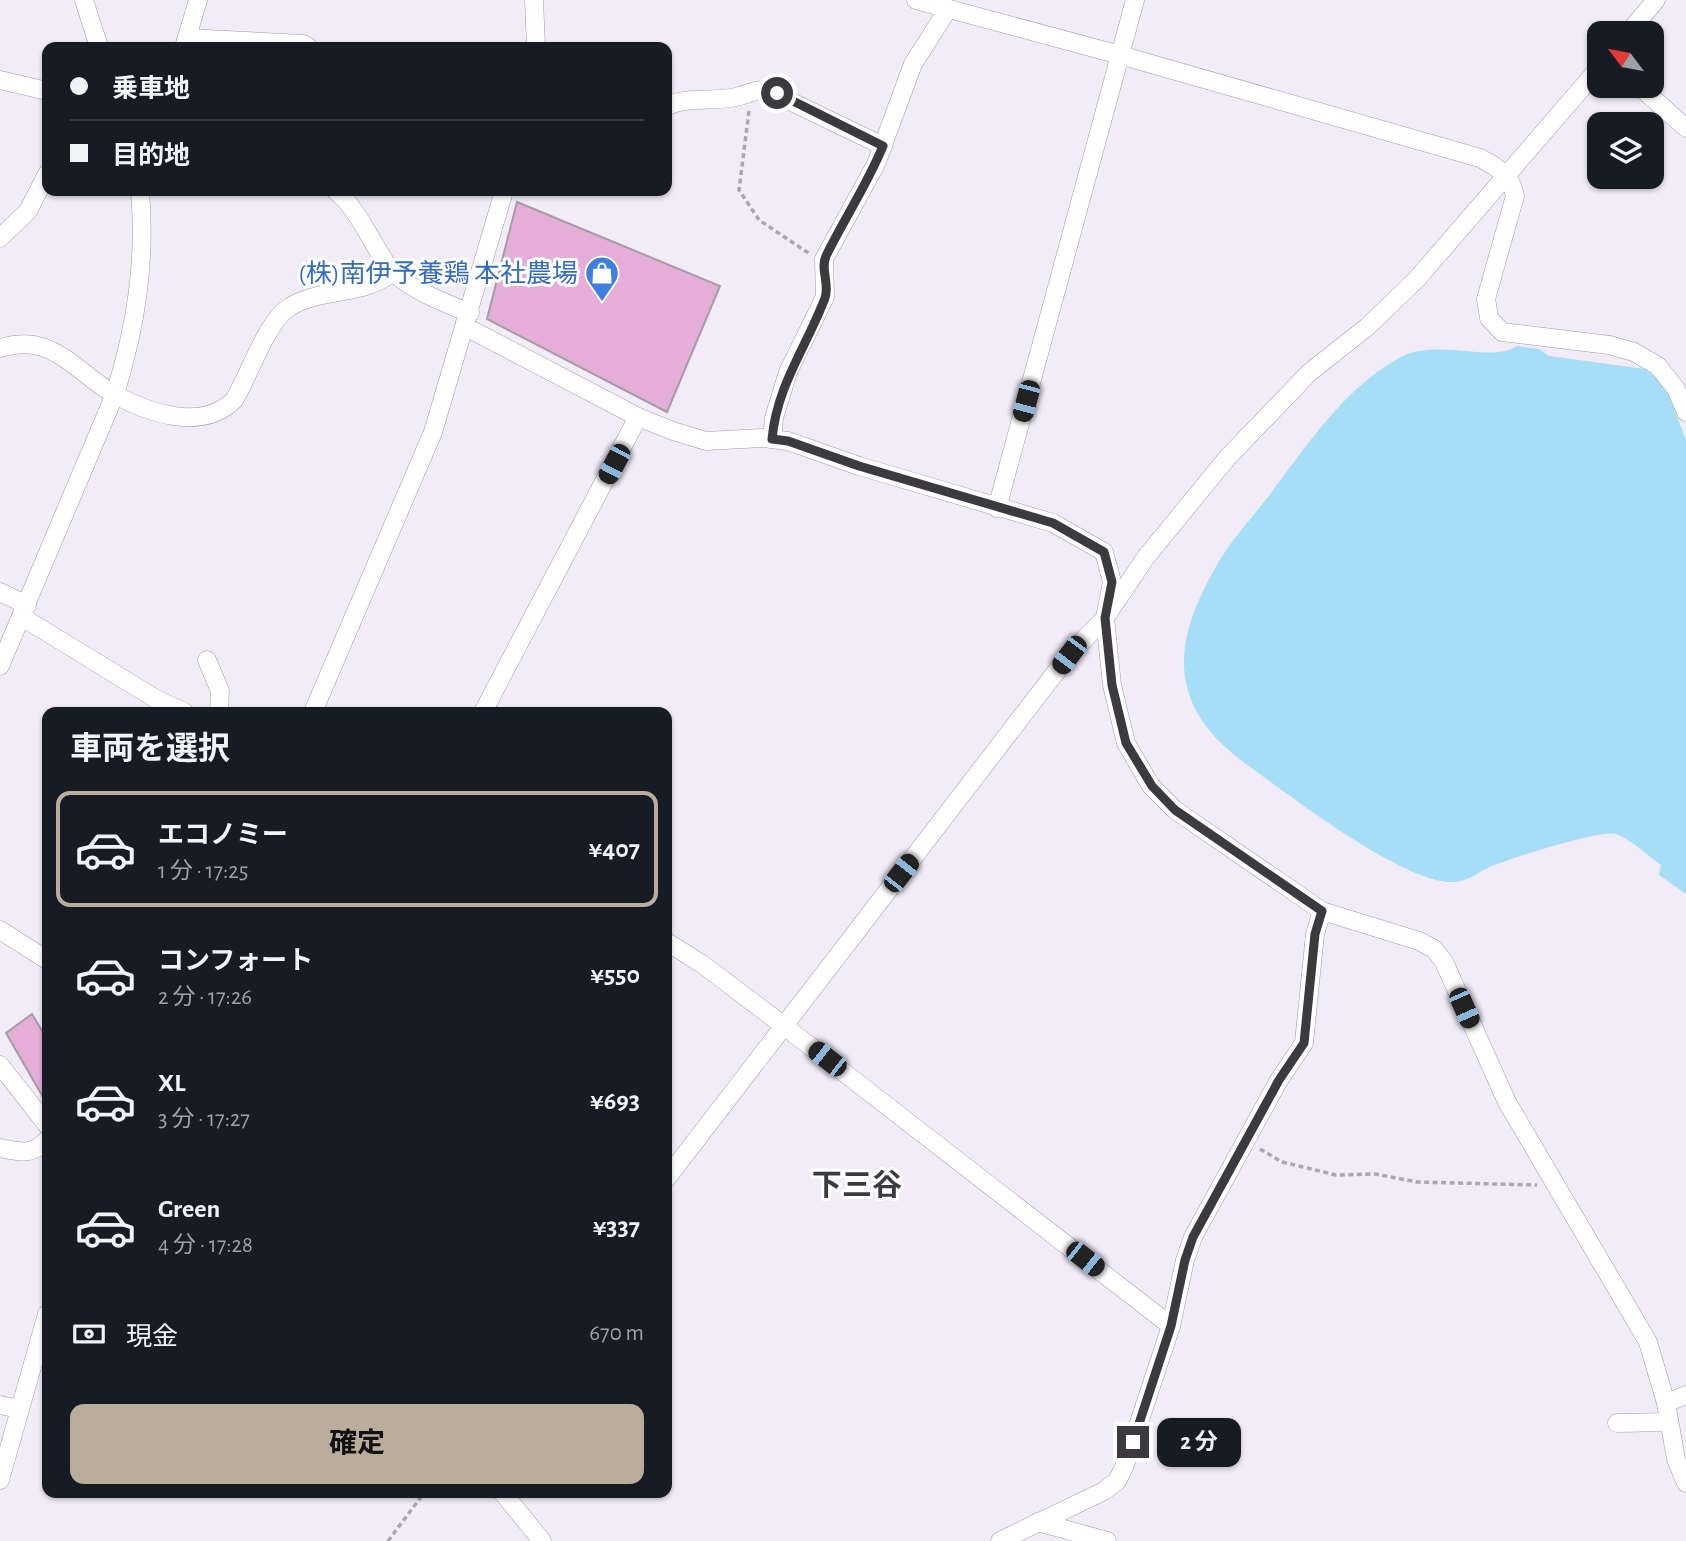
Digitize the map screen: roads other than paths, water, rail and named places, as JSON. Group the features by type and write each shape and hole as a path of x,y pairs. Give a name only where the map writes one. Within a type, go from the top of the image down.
{"street":[{"path":"84,0 98,42"},
{"path":"186,42 198,0"},
{"path":"534,0 536,42"},
{"path":"916,0 1480,158 1505,173 1512,182 1515,196 1486,299 1489,318 1502,332 1609,345 1634,352 1658,366 1676,389 1686,412"},
{"path":"997,508 1135,0"},
{"path":"1638,21 1656,0"},
{"path":"772,439 774,418 788,372 825,297 824,263 861,195 883,146 913,64 948,9"},
{"path":"0,80 42,90"},
{"path":"672,1172 1069,655 1105,618 1146,557 1228,457 1310,372 1367,327 1416,280 1505,173 1587,82"},
{"path":"672,104 688,99 739,97 752,91 768,90 883,146"},
{"path":"1652,98 1686,128"},
{"path":"0,238 28,211 42,184"},
{"path":"0,666 115,394 135,323 139,294 142,256 140,196"},
{"path":"341,196 353,208 394,271 468,320 638,417 706,441 788,441 997,508 1053,523 1104,552 1112,582 1105,618 1110,674 1126,743 1152,786 1175,810 1322,911 1419,941 1434,949 1444,962 1507,1102 1642,1330 1666,1404 1676,1459 1686,1483"},
{"path":"315,707 433,432 503,196"},
{"path":"0,348 31,344 46,348 115,394 173,415 196,418 215,413 234,400 273,326 288,308 378,282 394,271"},
{"path":"486,707 638,417"},
{"path":"0,592 156,699 173,707"},
{"path":"206,660 220,691 219,707"},
{"path":"1000,1541 1104,1491 1117,1481 1125,1465 1171,1326 1185,1260 1193,1237 1279,1080 1304,1043 1315,934 1322,911"},
{"path":"0,930 42,958"},
{"path":"672,945 702,964 784,1026 1171,1326"},
{"path":"0,1065 42,1119"},
{"path":"0,1148 24,1153 36,1151 42,1145"},
{"path":"0,1480 42,1332"},
{"path":"1666,1404 1686,1395"},
{"path":"0,1405 20,1409"},
{"path":"1618,1423 1669,1422"},
{"path":"507,1498 542,1541"},
{"path":"1038,1522 1107,1541"}],"water":[{"path":"1517,346 1539,349 1549,356 1645,369 1659,380 1669,396 1686,440 1686,894 1659,875 1661,865 1616,834 1593,836 1537,851 1454,882 1435,880 1412,871 1358,842 1241,760 1206,727 1191,699 1186,682 1184,653 1194,611 1206,585 1232,543 1311,439 1343,402 1379,371 1414,352 1446,350 1493,353"}],"place":[{"name":"(株)南伊予養鶏 本社農場","path":"602,303"}],"district":[{"name":"下三谷","path":"857,1185"}]}
